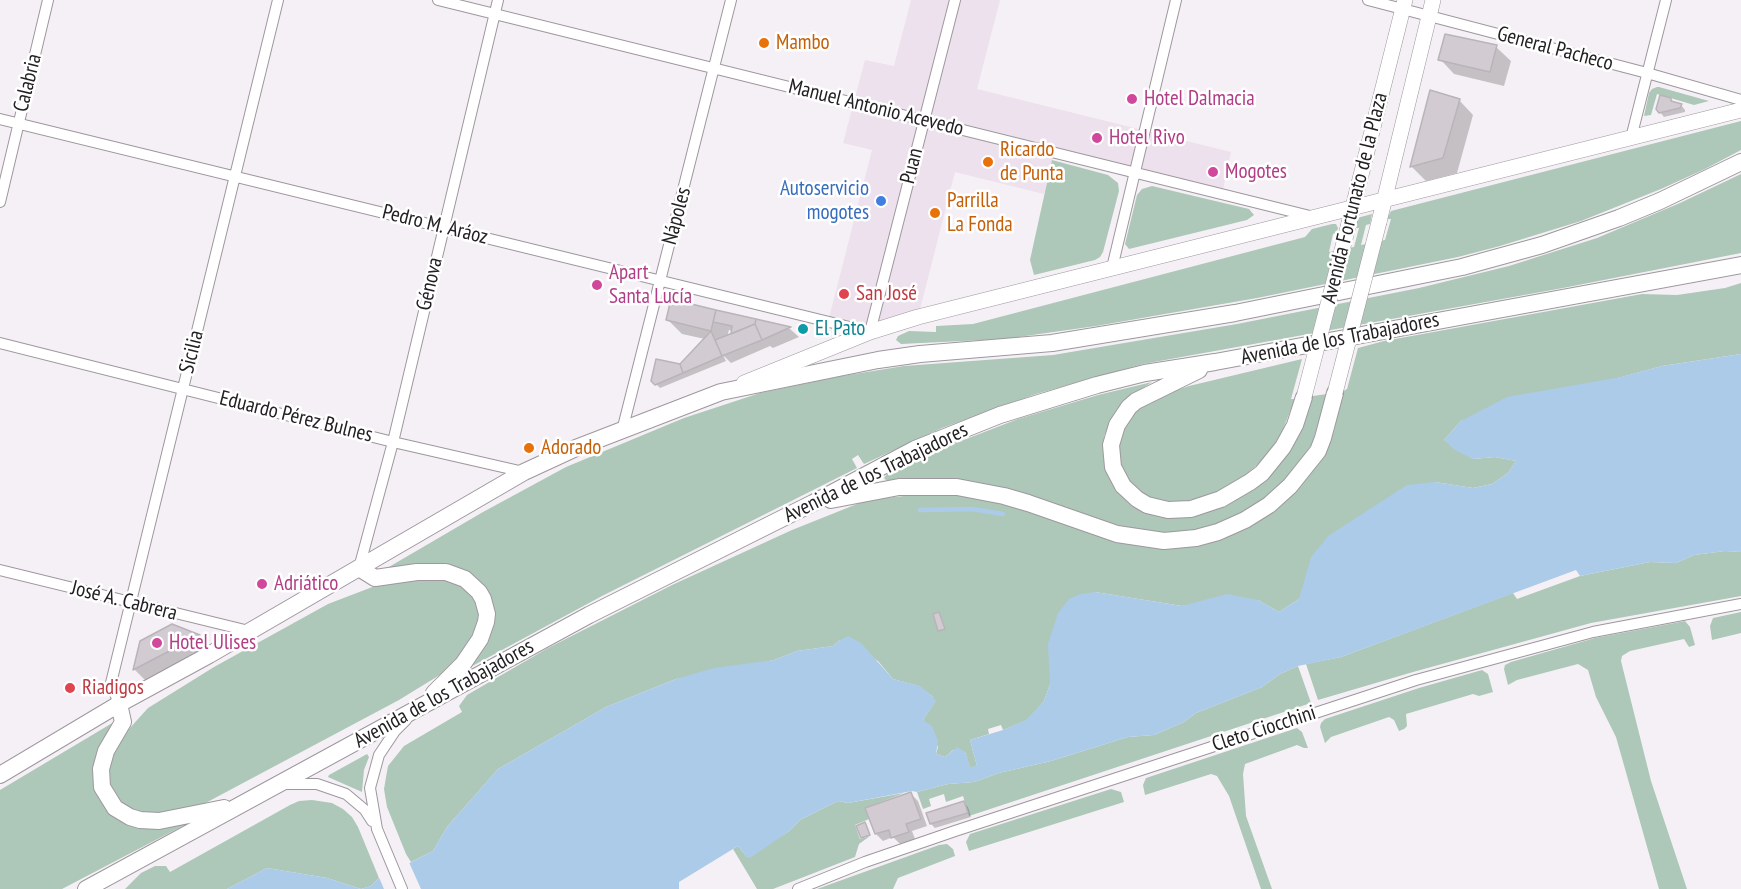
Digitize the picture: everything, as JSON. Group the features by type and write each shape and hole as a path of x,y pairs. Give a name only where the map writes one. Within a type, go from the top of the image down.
{"main road":[{"name":"Avenida Fortunato de la Plaza","path":"1335,393 1433,0"},
{"name":"Avenida Fortunato de la Plaza","path":"1304,397 1404,4"},
{"path":"0,775 119,704 249,632 524,472 576,448 870,332 918,317 1353,206 1741,110"},
{"path":"721,392 878,360 1023,346 1109,334 1235,313 1441,272 1533,248 1589,229 1660,201 1741,162"},
{"name":"Avenida de los Trabajadores","path":"86,889 589,615 813,503 915,449 1000,415 1097,385 1145,373 1741,265"},
{"path":"1215,362 1146,394 1129,407 1117,425 1111,445 1113,467 1123,486 1147,505 1168,510 1191,509 1221,499 1250,482 1262,473 1283,447 1295,425 1304,397"},
{"path":"813,503 899,487 957,487 1028,503 1117,534 1164,541 1196,538 1218,532 1245,520 1269,505 1290,486 1318,451 1335,393"},
{"path":"359,568 375,578 417,572 446,572 465,579 483,599 487,614 486,622 475,647 445,683 415,710"},
{"path":"119,704 123,722 106,751 101,769 102,787 115,808 130,817 159,821 246,803"}],"street":[{"name":"Calabria","path":"0,202 48,0"},
{"name":"Sicilia","path":"119,704 111,683 278,0"},
{"name":"Manuel Antonio Acevedo","path":"438,0 1314,217"},
{"name":"Génova","path":"359,568 393,442 498,0"},
{"name":"Nápoles","path":"622,431 731,0"},
{"name":"Puan","path":"870,332 955,0"},
{"path":"1112,268 1176,0"},
{"name":"General Pacheco","path":"1368,0 1404,4 1429,16 1741,100"},
{"path":"1631,138 1666,0"},
{"name":"Pedro M. Aráoz","path":"0,119 870,332"},
{"name":"Eduardo Pérez Bulnes","path":"0,343 393,442 524,472"},
{"name":"José A. Cabrera","path":"0,570 249,632"},
{"name":"Cleto Ciocchini","path":"798,889 865,862 955,831 1416,680 1593,632 1741,604"},
{"path":"402,889 377,829 370,799 370,788 373,772 386,743 415,710"},
{"path":"280,784 317,784 346,794 365,810 377,829"}],"shaded area":[{"path":"911,0 1000,0 977,89 1231,152 1222,194 1054,152 1044,194 955,172 918,317 870,332 828,322 872,150 843,143 865,60 894,66"}],"green space":[{"path":"1657,87 1709,101 1694,105 1657,94 1651,115 1644,116 1649,93"},
{"path":"1741,121 1741,150 1705,169 1581,221 1458,257 1257,298 1096,326 1004,339 901,344 896,340 898,336 909,331 936,332 936,326 973,324 1305,237 1312,229 1332,224 1336,224 1338,228 1337,233 1333,234 1329,252 1354,247 1359,228 1355,228 1357,218 1372,214 1370,224 1366,225 1361,245 1385,240 1391,219 1387,219 1391,211"},
{"path":"1052,160 1108,175 1118,183 1119,191 1100,257 1034,275 1030,260"},
{"path":"1741,174 1741,253 1563,288 1143,364 1036,394 942,428 864,464 858,455 852,459 857,468 602,596 465,670 476,655 483,585 472,575 382,571 566,467 684,418 760,393 904,366 1053,355 1237,324 1419,288 1509,266 1597,238"},
{"path":"1152,186 1249,209 1254,215 1247,220 1129,249 1125,244 1137,195 1142,189"},
{"path":"1741,283 1741,354 1662,366 1461,421 1444,440 1473,459 1495,457 1516,461 1508,473 1492,484 1473,488 1435,482 1299,599 1279,612 1258,600 1203,602 1182,606 1095,592 1051,673 1044,701 1027,720 1003,730 1001,725 988,729 989,734 970,740 977,766 970,768 965,752 953,750 945,757 936,754 938,747 923,720 935,702 932,696 919,686 893,679 878,661 840,640 833,646 797,651 774,660 676,679 606,707 498,769 447,827 433,851 411,862 406,854 387,807 384,789 388,766 404,746 462,712 459,706 467,695 548,648 672,585 792,530 867,500 922,494 963,495 1002,503 1134,544 1268,515 1301,486 1324,454 1334,431 1343,391 1347,389 1358,348 1384,341 1642,294 1677,295 1725,288"},
{"path":"1302,359 1291,399 1295,399 1281,434 1265,458 1243,477 1220,491 1199,499 1176,503 1149,499 1129,484 1117,460 1117,442 1135,410 1156,397 1189,386"},
{"path":"1152,382 1132,395 1117,409 1104,436 1105,465 1127,500 1220,507 1308,412 1313,396 1327,394 1312,444 1288,478 1244,513 1204,529 1159,535 887,481 884,478 887,474 922,456 1018,419 1098,395"},
{"path":"1725,551 1741,552 1741,596 1591,623 1318,700 1306,664 1341,657 1513,593 1517,599 1580,576 1650,562 1676,563 1694,555"},
{"path":"425,575 467,586 482,611 467,649 443,673 399,700 198,807 181,812 141,814 117,801 108,781 111,757 129,729 148,708 214,667 328,604 375,586"},
{"path":"1741,612 1741,633 1712,640 1710,626 1713,618"},
{"path":"1685,621 1690,627 1695,645 1689,647 1684,639 1630,651 1622,656 1621,661 1651,781 1687,889 1659,889 1616,737 1596,697 1588,670 1578,664 1517,680 1508,685 1504,669 1505,665 1511,662 1595,638"},
{"path":"1298,666 1311,703 969,816 963,796 946,802 944,794 929,799 931,806 923,809 917,792 948,784 974,782 1128,737 1154,735 1184,722 1196,713 1262,687 1280,674"},
{"path":"1482,670 1488,674 1493,692 1479,696 1473,694 1406,714 1407,726 1399,731 1394,720 1389,717 1331,737 1325,743 1320,727 1325,719"},
{"path":"114,722 102,746 116,815 194,820 62,889 0,889 0,790"},
{"path":"1297,728 1302,732 1308,748 1297,745 1245,764 1243,774 1246,816 1272,889 1261,889 1229,796 1217,776 1211,774 1145,795 1143,785 1146,778"},
{"path":"367,754 369,757 364,770 362,792 328,777 329,775"},
{"path":"1111,789 1121,792 1124,802 969,851 966,842 970,834"},
{"path":"904,793 865,808 869,819 855,825 860,839 870,836 859,844 855,857 773,889 757,889 733,849 738,846 747,857 788,832 800,820 838,801 848,803"},
{"path":"299,801 332,803 352,817 379,878 371,886 361,889 327,878 267,868 227,889 125,889 141,873 155,866 166,866 170,872 290,805"},
{"path":"947,844 953,849 955,856 898,878 893,889 817,889 939,845"}],"water":[{"path":"1741,354 1741,552 1725,551 1694,555 1676,563 1650,562 1580,576 1576,570 1341,657 1298,666 1280,674 1262,687 1196,713 1184,722 1154,735 1128,737 974,782 948,784 917,792 848,803 838,801 800,820 788,832 750,858 738,846 679,882 679,889 361,889 371,886 378,879 433,851 447,827 498,769 606,707 676,679 714,668 774,660 797,651 833,646 848,636 861,643 893,679 920,686 936,701 923,720 932,726 938,741 936,754 945,757 957,747 965,752 970,767 977,766 970,740 1026,720 1044,701 1050,684 1048,644 1058,613 1069,599 1080,594 1095,592 1182,606 1227,594 1258,600 1279,612 1299,599 1311,557 1328,536 1407,485 1435,482 1473,488 1492,484 1508,473 1516,461 1495,457 1473,459 1455,450 1444,440 1461,421 1507,397 1621,377 1662,366"},
{"path":"267,868 327,878 361,889 227,889"}],"pier":[{"path":"408,860 421,889 384,889 378,875"}],"building":[{"path":"1445,34 1497,45 1490,72 1438,60"},
{"path":"1430,90 1460,99 1443,158 1410,167"},
{"path":"1660,95 1682,104 1680,108 1659,113 1656,109"},
{"path":"671,299 716,310 711,331 666,320"},
{"path":"716,310 756,319 755,324 731,334 732,326 713,322"},
{"path":"756,319 791,327 762,340 755,324"},
{"path":"755,324 762,340 722,356 715,340"},
{"path":"711,331 722,356 683,373 680,364"},
{"path":"656,359 680,364 683,373 655,385 651,381"},
{"path":"939,612 945,629 938,631 933,614"},
{"path":"172,624 200,635 133,670 140,641"},
{"path":"911,792 921,819 906,824 909,832 891,838 889,830 875,834 865,808"},
{"path":"964,801 968,813 930,824 926,813"},
{"path":"865,822 870,835 861,838 856,826"}],"waterway":[{"path":"920,510 972,509 1003,514"}],"place":[{"name":"Mambo","path":"764,43"},
{"name":"Hotel Dalmacia","path":"1132,99"},
{"name":"Hotel Rivo","path":"1097,138"},
{"name":"Ricardo de Punta","path":"988,162"},
{"name":"Mogotes","path":"1213,172"},
{"name":"Autoservicio mogotes","path":"881,201"},
{"name":"Parrilla La Fonda","path":"935,213"},
{"name":"Apart Santa Lucía","path":"597,285"},
{"name":"San José","path":"844,294"},
{"name":"El Pato","path":"803,329"},
{"name":"Adorado","path":"529,448"},
{"name":"Adriático","path":"262,584"},
{"name":"Hotel Ulises","path":"157,643"},
{"name":"Riadigos","path":"70,688"}]}
